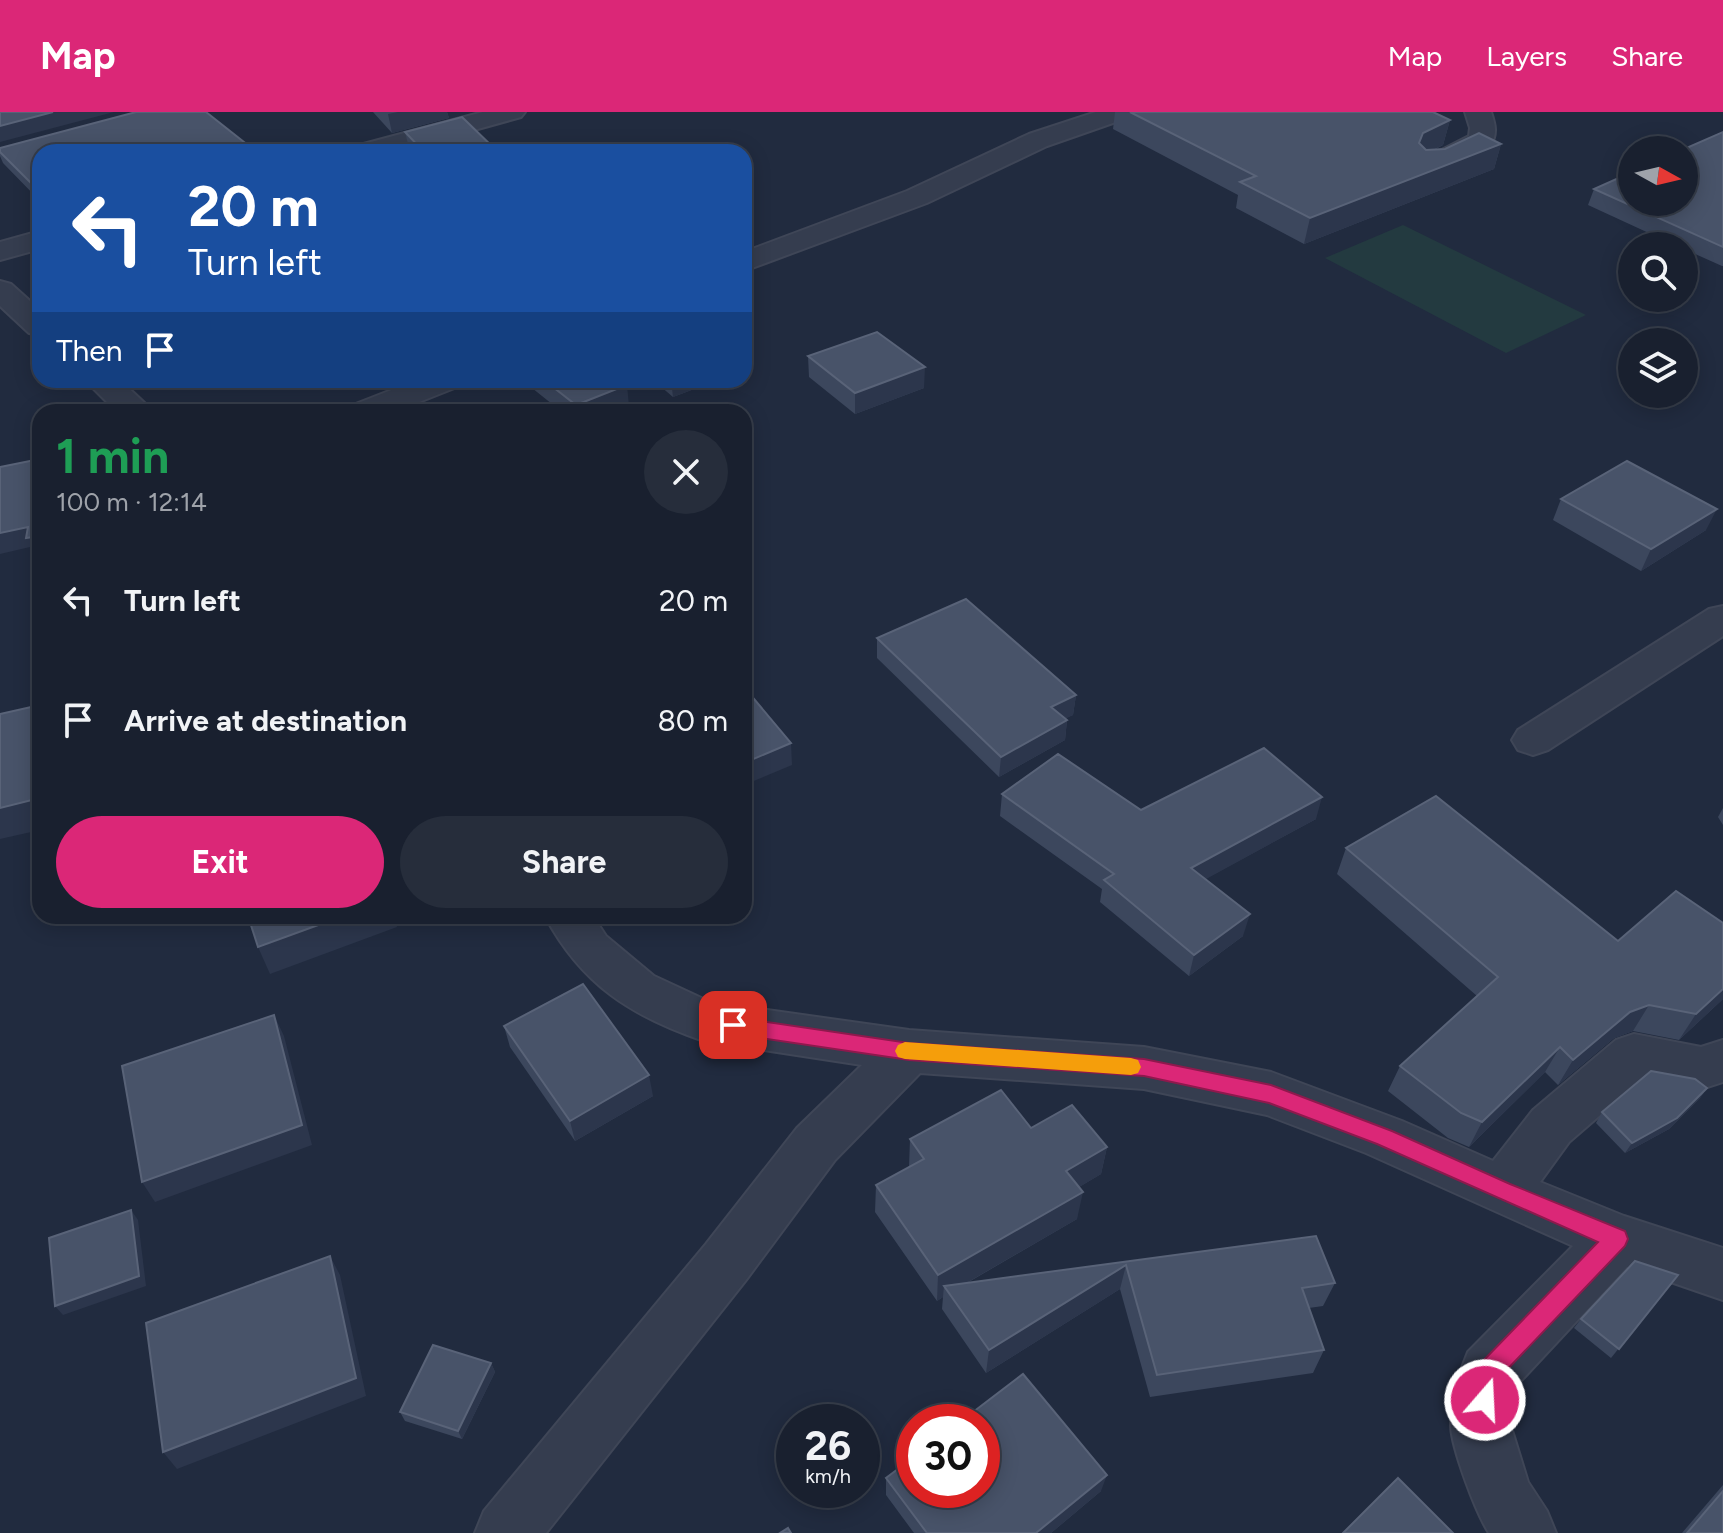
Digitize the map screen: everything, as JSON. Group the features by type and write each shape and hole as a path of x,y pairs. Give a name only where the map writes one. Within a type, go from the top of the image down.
{"street":[{"path":"394,144 512,112"},
{"path":"752,259 917,197 1038,140 1121,112"},
{"path":"1428,166 1481,140 1483,128 1478,112"},
{"path":"0,251 32,242"},
{"path":"0,290 32,319"},
{"path":"110,388 128,404"},
{"path":"385,404 426,388"},
{"path":"1533,740 1723,618"},
{"path":"573,924 589,949 637,990 704,1021 909,1051 1144,1068 1271,1094 1384,1137 1617,1239 1723,1274"},
{"path":"506,1533 726,1262 816,1144 909,1051"},
{"path":"1502,1191 1551,1126 1634,1055 1701,1068 1723,1061"},
{"path":"1525,1533 1502,1497 1481,1427 1489,1372 1617,1239"}],"green space":[{"path":"1403,225 1586,315 1506,353 1325,258"}],"building":[{"path":"0,112 53,112 0,126"},
{"path":"136,112 206,112 246,144 32,144 32,184 0,152 0,148"},
{"path":"1130,112 1433,112 1450,120 1423,133 1419,143 1426,150 1445,149 1479,133 1501,144 1310,218 1240,182 1256,176"},
{"path":"462,117 490,144 416,144 405,132"},
{"path":"1723,132 1723,247 1698,236 1698,232 1690,232 1654,216 1698,216 1698,143"},
{"path":"1618,178 1618,200 1594,189"},
{"path":"877,332 925,367 855,393 808,356"},
{"path":"554,388 619,388 579,404"},
{"path":"32,461 32,537 26,538 28,527 0,533 0,467"},
{"path":"1627,461 1717,509 1651,549 1561,499"},
{"path":"966,599 1076,695 1051,707 1067,720 1001,757 877,638"},
{"path":"752,697 791,743 752,760"},
{"path":"32,707 32,800 0,808 0,714"},
{"path":"1264,748 1322,797 1191,868 1250,914 1194,955 1104,880 1114,874 1002,794 1058,754 1141,810"},
{"path":"1436,796 1618,941 1676,891 1723,923 1723,989 1696,1014 1649,1005 1630,1012 1573,1060 1560,1047 1482,1122 1461,1113 1400,1066 1498,977 1346,848"},
{"path":"251,924 321,924 258,947"},
{"path":"583,984 649,1075 570,1121 504,1026"},
{"path":"274,1015 302,1125 142,1182 122,1066"},
{"path":"1651,1071 1695,1079 1707,1088 1677,1118 1632,1143 1602,1112"},
{"path":"1001,1090 1031,1128 1072,1105 1107,1147 1066,1171 1083,1192 938,1275 876,1185 924,1159 910,1139"},
{"path":"131,1210 139,1276 55,1306 49,1238"},
{"path":"1316,1236 1335,1283 1302,1288 1324,1350 1157,1375 1126,1265 989,1350 944,1286"},
{"path":"330,1256 356,1378 163,1452 146,1323"},
{"path":"1635,1261 1678,1275 1619,1349 1581,1319"},
{"path":"433,1345 491,1363 458,1431 400,1412"},
{"path":"1023,1374 1107,1475 1036,1533 927,1533 908,1508 1000,1508 1000,1404 984,1404"},
{"path":"896,1470 896,1491 886,1478"},
{"path":"1398,1478 1453,1533 1343,1533"},
{"path":"1723,1491 1723,1533 1687,1533"}],"slow traffic":[{"path":"905,1051 1131,1067"}],"route":[{"path":"733,1025 909,1051 1144,1068 1271,1094 1384,1137 1617,1239 1489,1372 1485,1400"}]}
